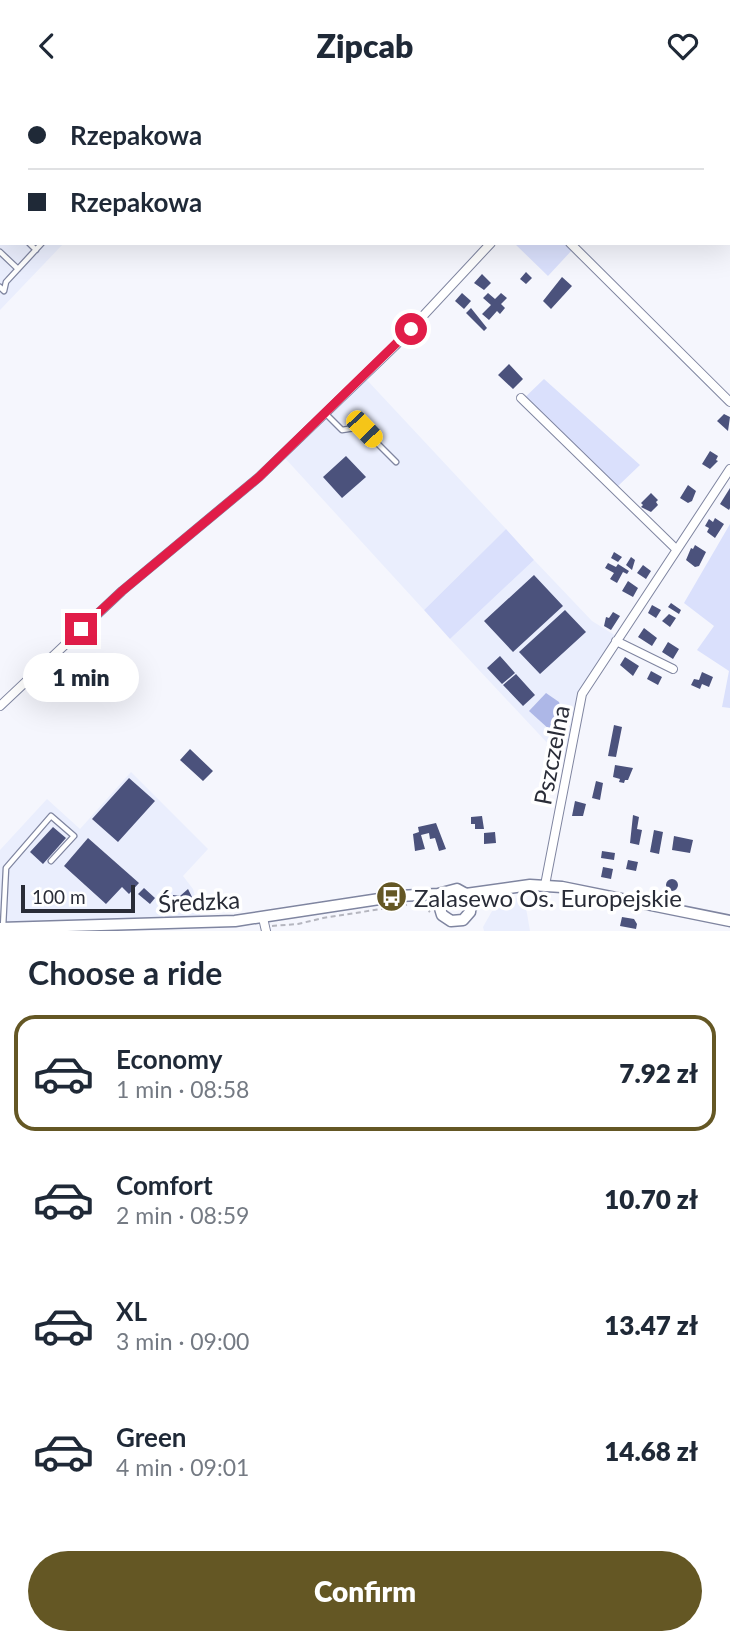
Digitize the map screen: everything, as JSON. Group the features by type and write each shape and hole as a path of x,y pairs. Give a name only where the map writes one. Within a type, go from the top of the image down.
{"street":[{"path":"0,706 122,591 259,477 394,346 489,245"},
{"path":"572,245 730,402"},
{"path":"521,398 676,549"},
{"name":"Pszczelna","path":"545,885 582,694 730,469"},
{"path":"616,641 673,669"},
{"path":"514,887 484,899 453,926 437,913 440,900 447,892 457,889 466,894 514,887 545,885 730,921"},
{"name":"Średzka","path":"2,928 102,929 212,922 264,925 399,896 447,892"},
{"path":"466,894 469,912 466,931"},
{"name":"Średzka","path":"399,896 427,902 437,913"}],"lane":[{"path":"31,245 36,250"},
{"path":"0,288 4,291 6,282 40,245"},
{"path":"0,252 18,269"},
{"path":"325,413 338,428 364,429 396,462"},
{"path":"2,928 6,868 51,815 74,836 51,861"}],"path":[{"path":"264,925 298,924 411,905 437,913"}],"shaded area":[{"path":"0,245 62,245 0,310"},
{"path":"516,245 568,245 573,249 548,276"},
{"path":"366,379 506,529 424,610 284,457"},
{"path":"544,379 640,465 618,486 617,495 519,403"},
{"path":"730,524 730,708 722,707 729,671 697,650 714,626 684,603"},
{"path":"506,529 534,560 450,639 424,610"},
{"path":"534,560 592,621 616,636 580,691 566,763 450,639"},
{"path":"131,772 208,849 183,876 193,889 201,918 0,922 0,850 47,799 80,829"},
{"path":"524,896 530,931 484,931 483,927 496,904"}],"water":[{"path":"546,693 560,705 550,730 529,711"}],"building":[{"path":"526,272 532,278 526,284 520,279"},
{"path":"482,274 491,283 484,290 474,283"},
{"path":"562,277 572,286 551,309 543,301"},
{"path":"462,293 471,301 464,309 455,301"},
{"path":"488,293 495,299 501,293 507,298 501,304 505,308 500,314 497,311 489,320 482,314 491,305 483,298"},
{"path":"471,308 487,328 484,331 466,313"},
{"path":"509,364 523,379 513,389 498,375"},
{"path":"724,414 730,417 728,431 717,421"},
{"path":"710,451 718,456 718,461 710,469 702,464"},
{"path":"346,456 366,477 342,498 323,477"},
{"path":"688,485 696,491 692,501 688,503 680,498"},
{"path":"730,488 730,508 729,510 720,504"},
{"path":"651,493 658,500 658,505 651,512 641,507 641,503"},
{"path":"715,518 724,524 715,538 707,532 709,528 705,526 709,519 713,522"},
{"path":"695,545 706,552 699,566 695,567 686,560"},
{"path":"614,552 622,557 618,562 611,558"},
{"path":"631,557 635,560 632,570 626,565"},
{"path":"608,563 616,567 618,564 629,571 627,574 623,572 617,583 610,579 614,573 605,568"},
{"path":"643,565 651,571 646,579 637,573"},
{"path":"534,575 563,606 513,652 484,621"},
{"path":"628,581 638,588 633,597 622,591"},
{"path":"671,603 681,610 679,614 668,607"},
{"path":"652,605 661,610 656,618 648,613"},
{"path":"565,610 586,632 540,674 519,652"},
{"path":"613,612 620,616 611,630 604,626 606,617 609,618"},
{"path":"669,614 676,618 670,627 662,621"},
{"path":"644,628 657,638 652,646 638,637"},
{"path":"668,642 679,649 673,659 662,652"},
{"path":"500,656 515,673 502,684 487,668"},
{"path":"625,657 639,666 633,676 620,665"},
{"path":"651,671 662,677 658,685 647,679"},
{"path":"702,672 713,677 709,687 702,684 700,689 691,685 694,679 699,680"},
{"path":"516,674 535,695 523,706 503,685"},
{"path":"614,725 622,727 616,757 608,756"},
{"path":"190,749 213,771 203,781 180,760"},
{"path":"615,765 633,768 624,783 613,777"},
{"path":"129,778 155,801 118,842 92,819"},
{"path":"596,781 603,783 600,800 592,798"},
{"path":"575,801 586,804 583,816 572,816"},
{"path":"633,815 639,817 637,829 642,830 639,845 630,843"},
{"path":"482,816 484,829 475,829 475,824 471,824 471,817"},
{"path":"436,823 446,849 439,851 435,838 430,839 429,833 421,835 425,849 415,851 413,834 419,832 418,827"},
{"path":"53,827 66,838 43,864 30,852"},
{"path":"654,830 663,832 659,854 650,852"},
{"path":"495,832 496,843 484,844 484,833"},
{"path":"674,836 693,840 690,853 672,850"},
{"path":"88,838 139,883 129,894 122,887 106,904 64,866"},
{"path":"602,851 615,853 614,860 601,858"},
{"path":"628,860 638,862 636,871 626,869"},
{"path":"603,867 613,869 611,879 601,877"},
{"path":"672,879 678,885 672,891 666,885"},
{"path":"144,888 155,898 150,904 138,894"},
{"path":"188,889 194,901 185,908 172,910 169,899 173,898 173,895 180,896"},
{"path":"622,917 634,919 636,929 620,926"}],"place":[{"name":"Zalasewo Os. Europejskie","path":"391,897"}],"route":[{"path":"81,629 122,591 259,477 411,329"}]}
